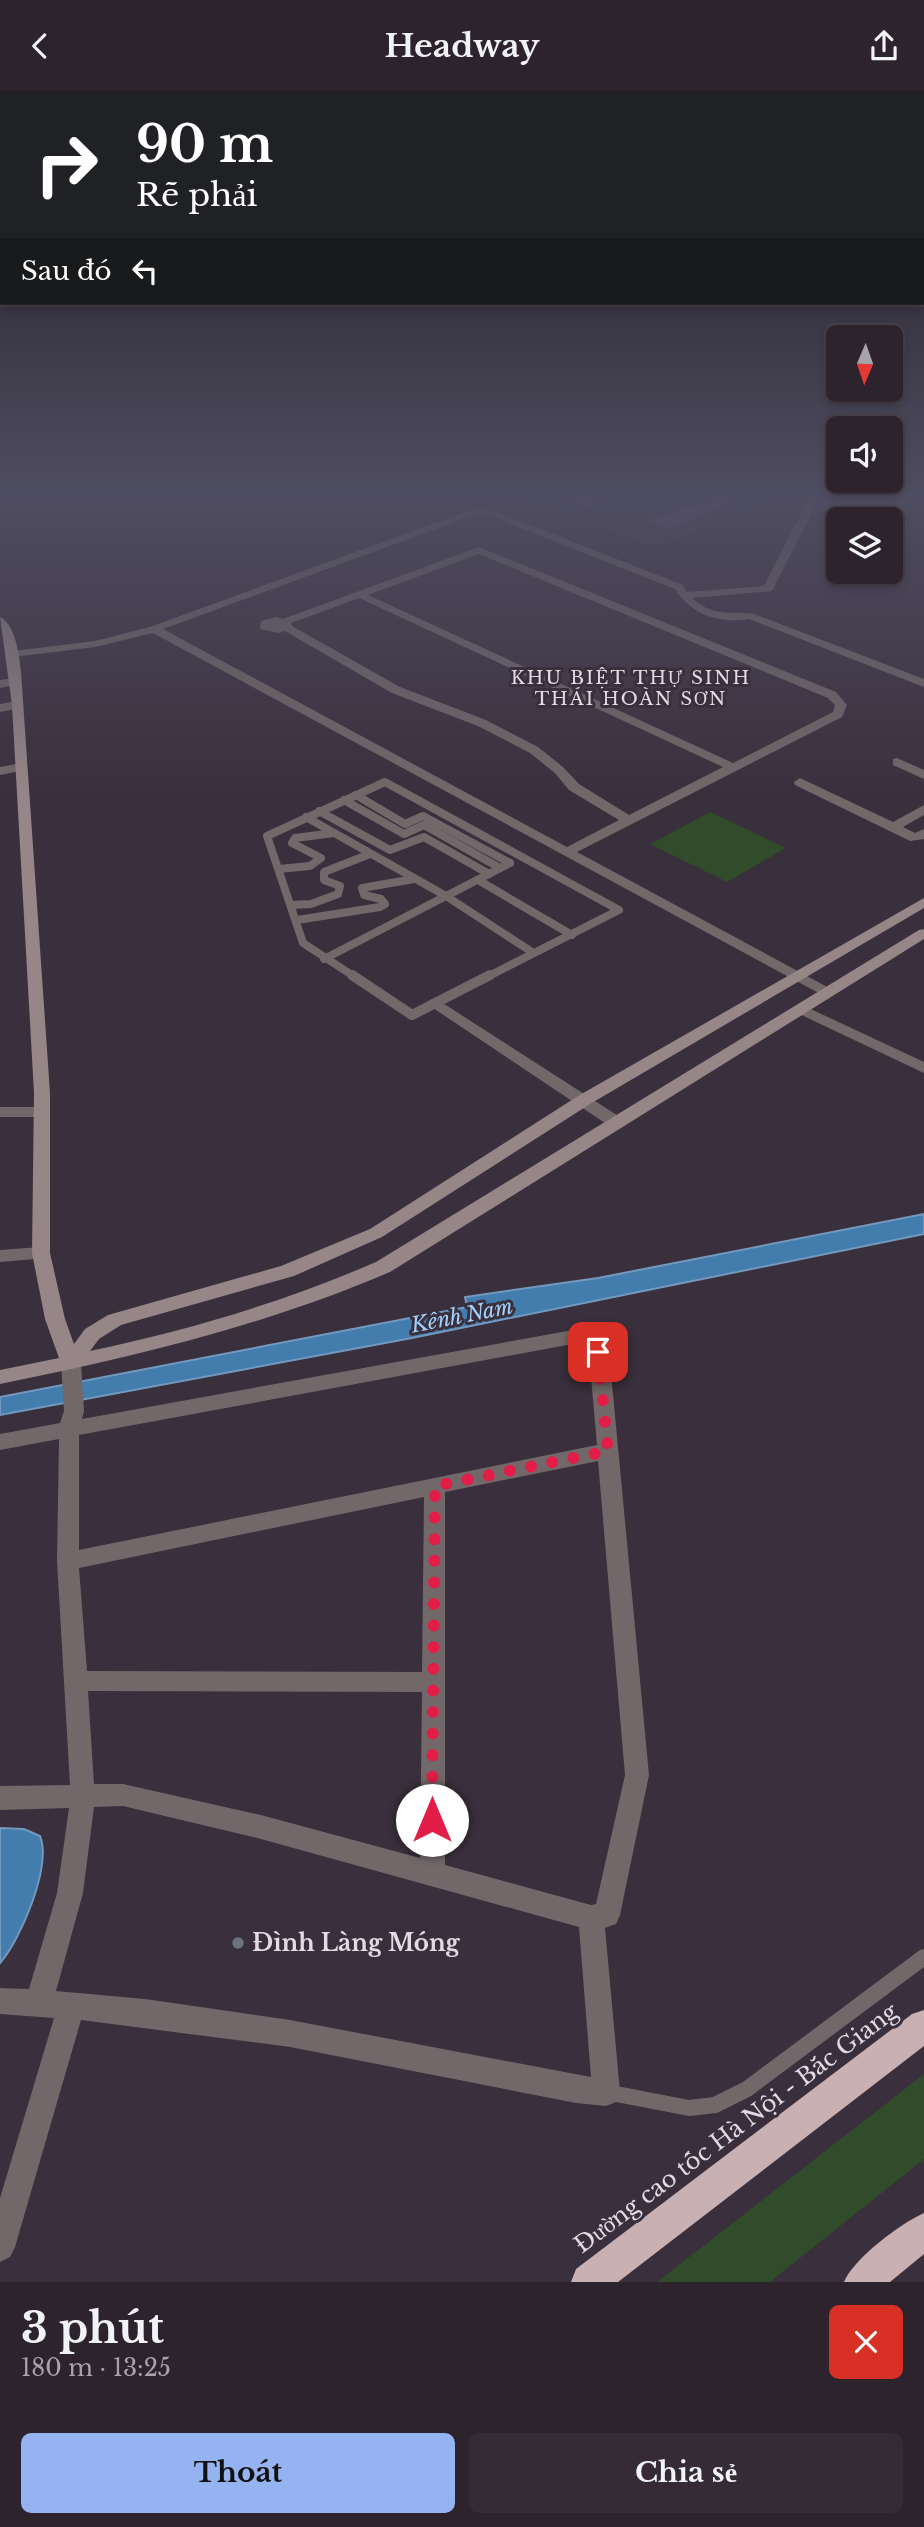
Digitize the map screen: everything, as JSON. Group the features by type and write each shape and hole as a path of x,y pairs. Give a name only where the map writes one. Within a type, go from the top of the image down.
{"highway":[{"name":"Đường cao tốc Hà Nội - Bắc Giang","path":"589,2282 924,2027"},
{"path":"862,2282 924,2231"}],"main road":[{"path":"0,620 7,631 8,683 18,705 42,1112 41,1253 55,1319 71,1363"},
{"path":"71,1363 92,1334 115,1321 287,1272 376,1233 584,1100 924,902"},
{"path":"0,1377 71,1363 253,1317 348,1283 383,1267 924,933"}],"street":[{"path":"9,657 94,643 154,629 249,594"},
{"path":"357,594 286,625 396,690 507,736 559,770 574,787 629,820"},
{"path":"359,594 732,768"},
{"path":"569,851 838,714 841,705 832,695 672,624 594,594"},
{"path":"705,594 684,596 695,613 734,618 750,616 924,683"},
{"path":"154,629 827,992"},
{"path":"0,708 18,705"},
{"path":"897,762 924,775"},
{"path":"0,771 20,767"},
{"path":"800,782 915,838 924,833"},
{"path":"894,827 924,809"},
{"path":"435,1003 617,1123"},
{"path":"800,1009 924,1068"},
{"path":"0,1256 41,1253"},
{"path":"0,1442 71,1420 573,1337 589,1339 598,1352 637,1775 607,1915 591,1918 261,1827 123,1795 0,1798"},
{"path":"40,2002 70,1893 83,1796 68,1561 71,1363"},
{"path":"68,1561 608,1451"},
{"path":"432,1875 435,1486"},
{"path":"76,1681 433,1682"},
{"path":"0,2001 72,2004 329,2039 576,2089 606,2092 591,1918"},
{"path":"0,2248 72,2004"}],"lane":[{"path":"385,782 619,910 572,935 532,951 412,1014 303,943 267,836 356,795 385,782"},
{"path":"324,959 510,863 423,816 405,824 356,795"},
{"path":"344,800 404,834 424,825 500,868"},
{"path":"319,811 390,850 424,837 489,874"},
{"path":"306,817 446,896 532,951"},
{"path":"279,869 310,866 321,858 317,853 296,847 292,843 295,838 334,833"},
{"path":"291,905 311,904 338,894 340,886 324,880 324,872 370,854"},
{"path":"297,921 380,907 386,904 382,899 364,895 362,888 379,883 414,880"},
{"path":"478,880 572,935"},
{"path":"0,1112 42,1112"},
{"path":"606,2092 689,2108 715,2105 747,2089 924,1957"}],"green space":[{"path":"710,812 786,848 727,882 650,844"},
{"path":"924,2074 924,2159 770,2282 657,2282"}],"water":[{"name":"Kênh Nam","path":"924,1214 924,1234 412,1338 0,1415 0,1397 467,1307 465,1297 598,1278"},
{"path":"0,1828 24,1829 40,1836 43,1849 42,1865 32,1902 17,1937 0,1963"}],"place":[{"name":"Đình Làng Móng","path":"238,1943"}],"district":[{"name":"KHU BIỆT THỰ SINH THÁI HOÀN SƠN","path":"631,688"}],"route":[{"path":"432,1820 435,1486 608,1451 598,1352"}]}
